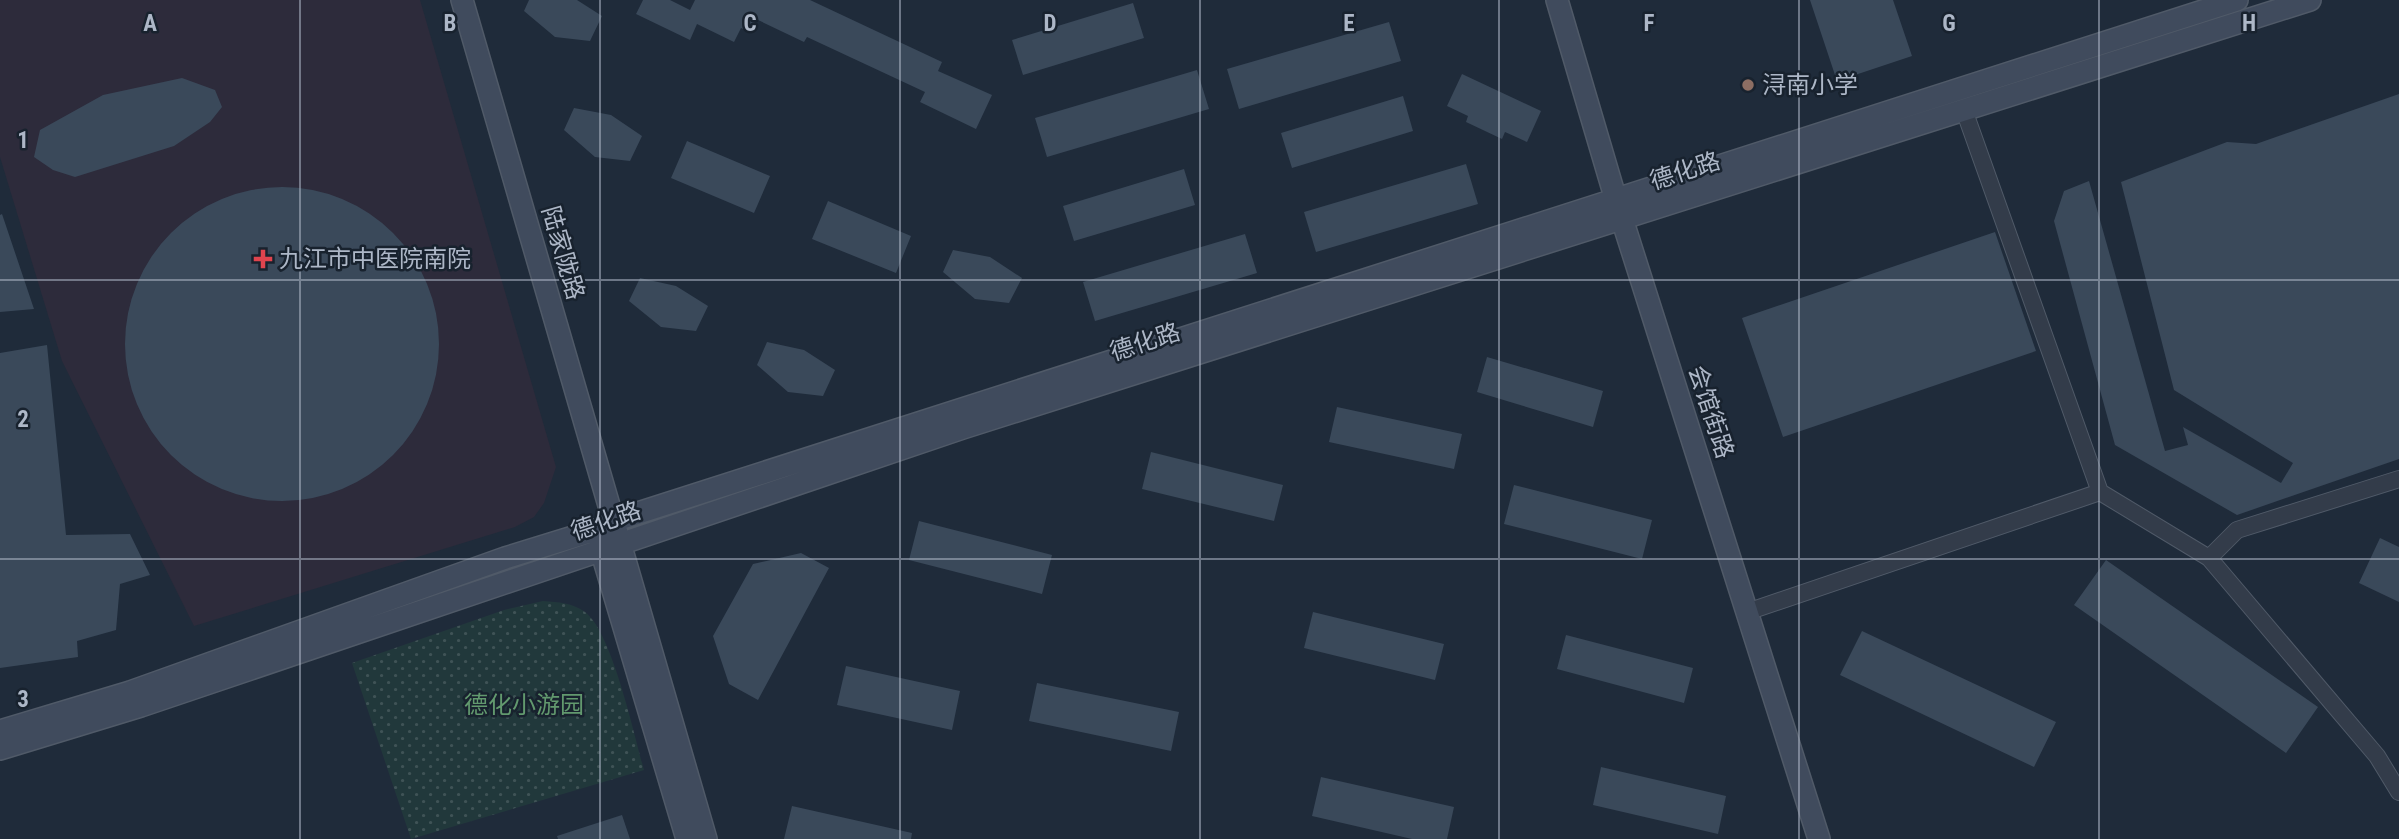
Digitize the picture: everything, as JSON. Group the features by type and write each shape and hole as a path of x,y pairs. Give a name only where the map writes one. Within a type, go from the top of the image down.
{"main road":[{"name":"陆家陇路","path":"462,0 610,547"},
{"name":"会馆街路","path":"1557,0 1619,209 1819,839"},
{"name":"德化路","path":"0,750 141,706 2237,0"},
{"name":"德化路","path":"0,731 130,692 606,525 1619,209 1964,110 2310,0"},
{"path":"610,547 687,839"},
{"path":"610,547 706,839"}],"street":[{"path":"1964,110 2100,492 2209,558 2377,756 2399,792"},
{"path":"2209,558 2237,530 2399,479"},
{"path":"1747,612 2100,492"}],"shaded area":[{"name":"九江市中医院南院","path":"0,0 420,0 556,467 544,503 534,517 515,527 194,626 62,361 0,157"}],"green space":[{"name":"德化小游园","path":"543,601 575,607 585,612 595,623 621,685 644,770 411,839 352,663 504,610"}],"building":[{"path":"529,0 577,0 602,16 590,41 555,37 524,11"},
{"path":"643,0 670,0 690,10 695,0 810,0 942,62 938,71 992,95 976,129 920,102 925,92 807,37 804,42 756,19 750,32 741,28 734,42 697,24 690,40 636,14"},
{"path":"1810,0 1893,0 1912,56 1837,81"},
{"path":"1133,3 1144,38 1023,75 1012,40"},
{"path":"1389,22 1401,61 1239,109 1227,69"},
{"path":"1197,70 1209,109 1047,157 1035,118"},
{"path":"1462,74 1541,111 1527,142 1505,132 1502,139 1466,122 1468,116 1447,106"},
{"path":"182,78 215,90 222,107 210,122 174,146 75,177 53,170 34,157 40,130 103,95"},
{"path":"2399,94 2399,459 2237,515 2115,445 2054,221 2064,191 2089,181 2165,451 2188,445 2183,427 2281,483 2293,463 2174,390 2121,182 2227,142 2256,144"},
{"path":"1403,96 1413,131 1292,168 1281,133"},
{"path":"574,108 611,115 642,136 630,161 595,157 564,130"},
{"path":"687,141 770,176 754,213 671,178"},
{"path":"1466,164 1478,204 1316,252 1304,212"},
{"path":"1184,169 1195,205 1074,241 1063,206"},
{"name":"九江市中医院南院","path":"267,187 297,187 328,193 356,205 382,222 404,244 421,270 433,298 439,344 433,390 421,418 404,444 382,466 356,483 328,495 297,501 267,501 236,495 208,483 182,466 160,444 143,418 131,390 125,359 125,329 131,298 143,270 160,244 182,222 208,205 236,193"},
{"path":"828,201 911,236 896,273 812,239"},
{"path":"2,214 34,309 0,312"},
{"path":"1995,232 2036,351 1783,437 1742,318"},
{"path":"1245,234 1257,273 1095,321 1083,282"},
{"path":"953,250 990,257 1022,278 1009,303 975,299 943,272"},
{"path":"640,278 676,286 708,306 696,331 661,327 629,301"},
{"path":"767,342 804,350 835,370 823,396 788,392 757,365"},
{"path":"47,345 66,535 130,534 150,575 120,584 116,630 77,641 78,657 0,668 0,353"},
{"path":"1487,357 1603,391 1593,427 1477,392"},
{"path":"1337,407 1462,434 1454,469 1329,442"},
{"path":"1151,452 1283,485 1274,521 1142,489"},
{"path":"1514,485 1652,520 1642,559 1504,524"},
{"path":"919,521 1052,555 1042,594 909,560"},
{"path":"2380,538 2399,547 2399,602 2359,583"},
{"path":"801,553 829,568 758,700 729,684 713,636 753,564"},
{"path":"2106,560 2318,707 2286,753 2074,605"},
{"path":"1313,612 1444,644 1435,680 1304,648"},
{"path":"1862,631 2056,722 2034,767 1840,675"},
{"path":"1566,635 1693,668 1684,703 1557,669"},
{"path":"846,666 960,691 952,730 837,705"},
{"path":"1037,683 1179,712 1171,751 1029,721"},
{"path":"1601,767 1726,796 1718,834 1593,805"},
{"path":"1321,777 1454,807 1447,839 1412,839 1312,816"},
{"path":"792,806 912,833 911,839 784,839"},
{"path":"622,815 630,839 558,839 557,836"}],"place":[{"name":"浔南小学","path":"1748,85"},
{"name":"九江市中医院南院","path":"263,259"}]}
